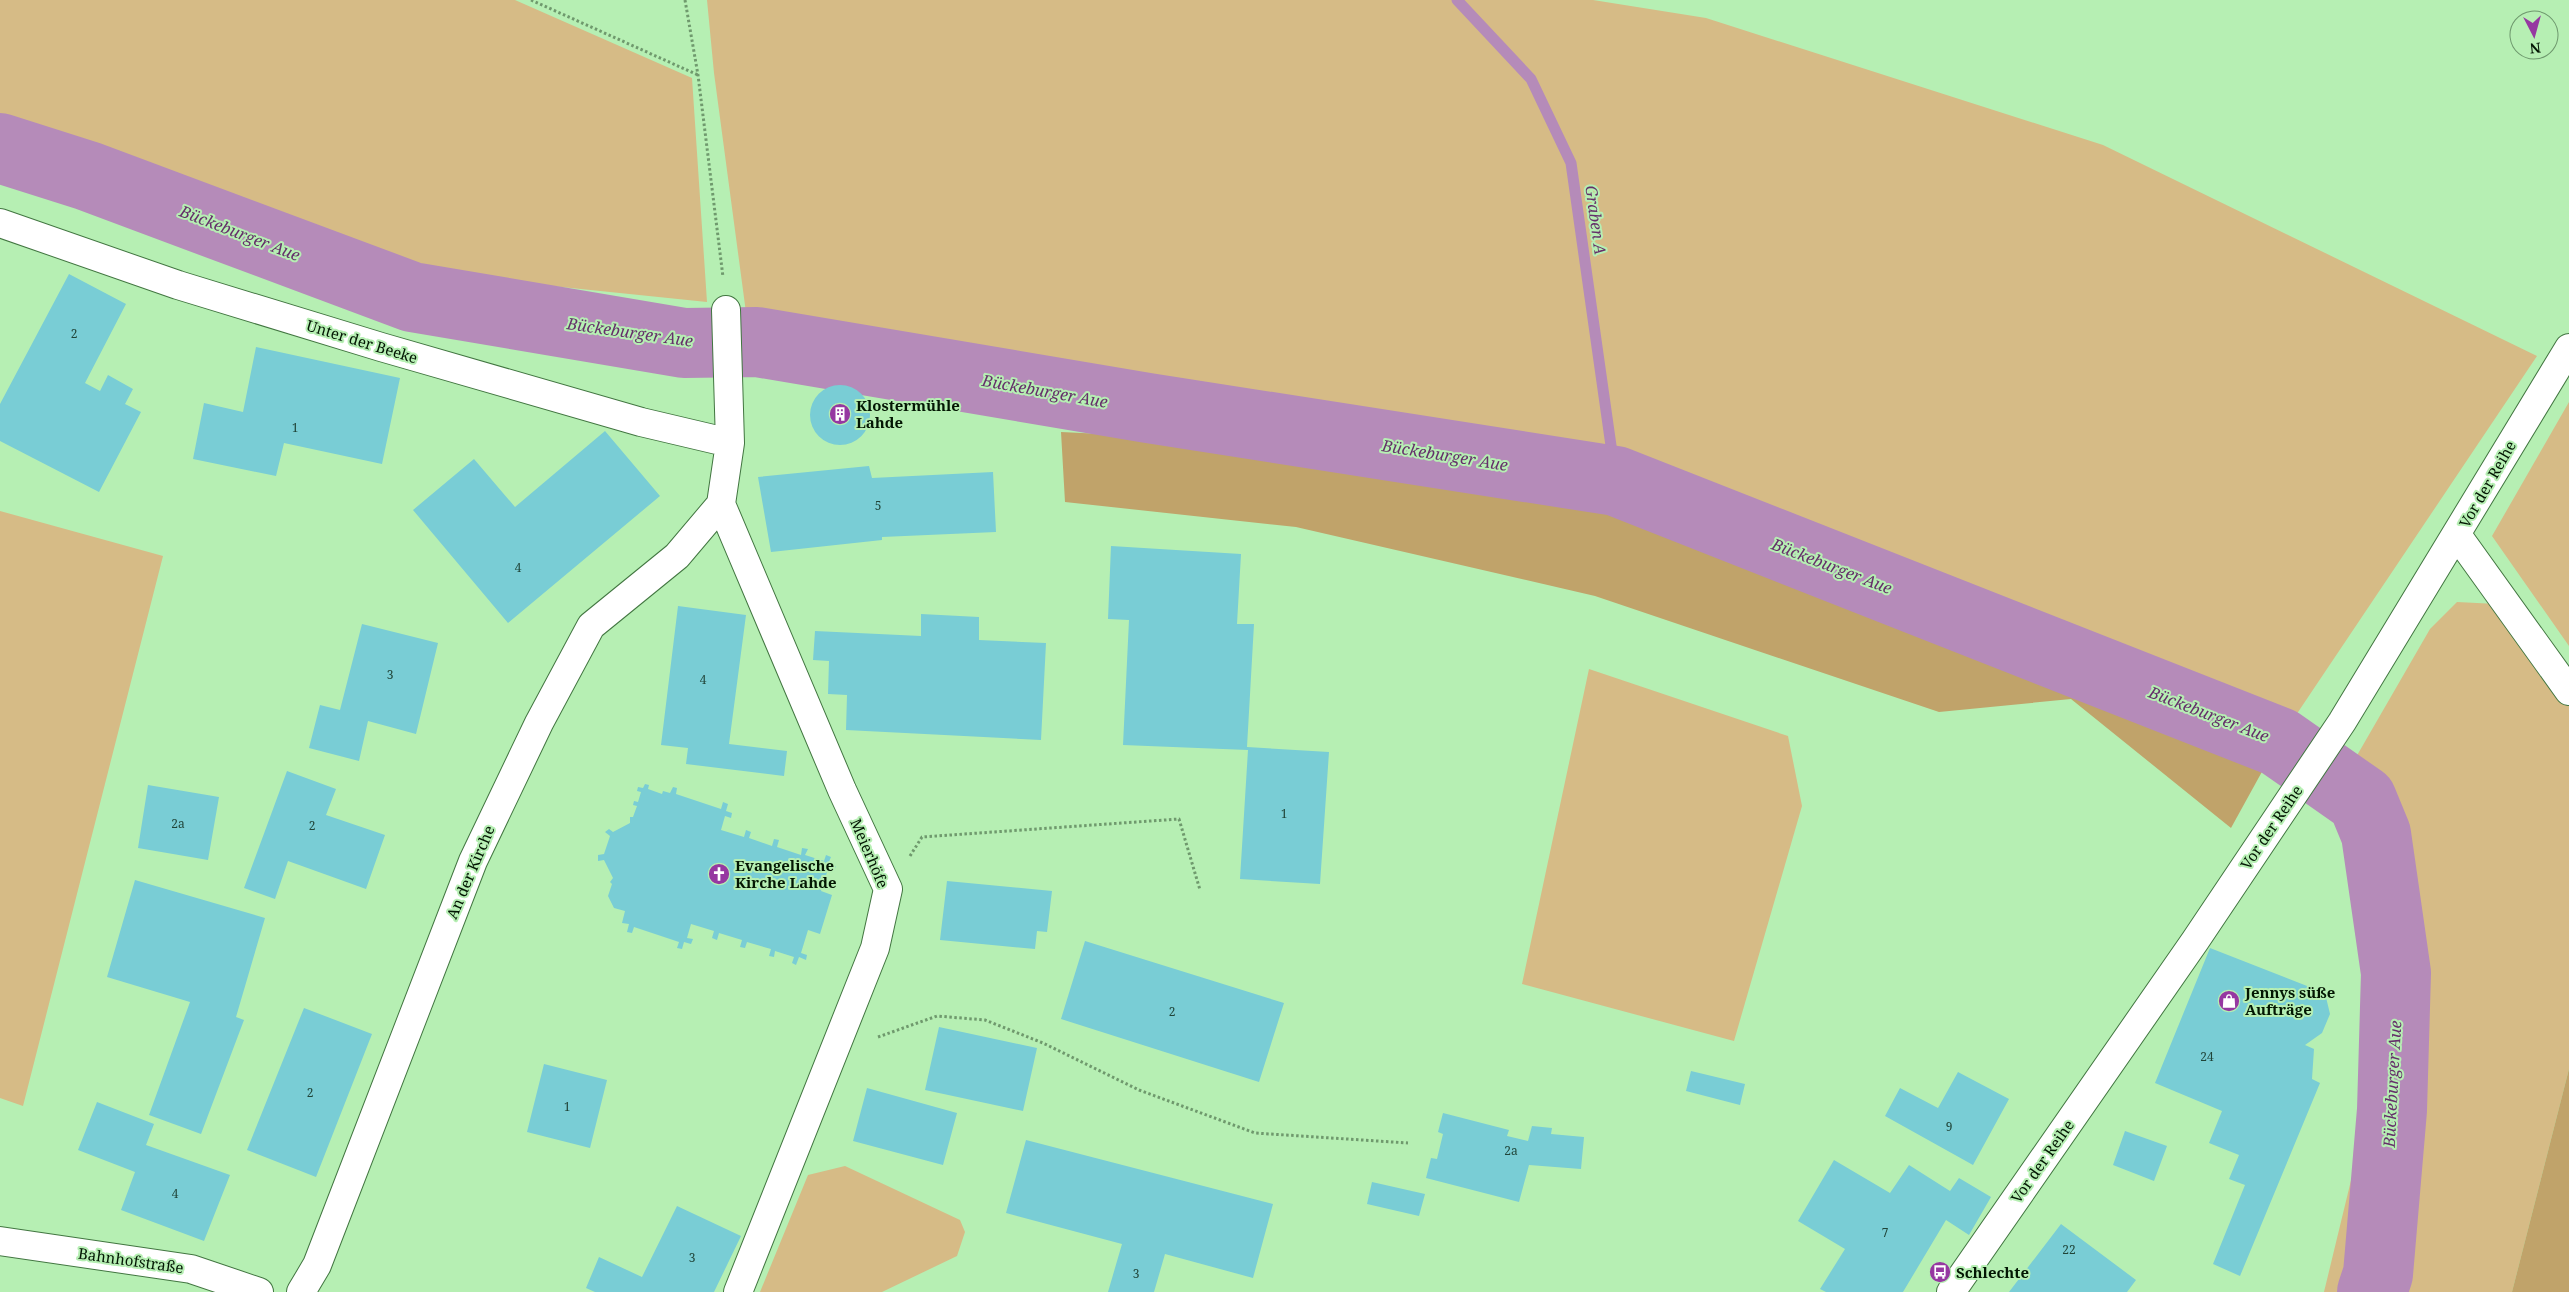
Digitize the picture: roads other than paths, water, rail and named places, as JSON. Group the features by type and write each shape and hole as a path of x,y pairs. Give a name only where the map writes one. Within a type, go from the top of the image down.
{"street":[{"name":"Unter der Beeke","path":"0,223 178,285 362,341 641,422 730,443"},
{"path":"721,504 730,443 726,310"},
{"name":"Vor der Reihe","path":"1951,1292 2263,840 2342,722 2569,348"},
{"name":"Meierhöfe","path":"721,504 842,790 888,889 875,948 738,1292"},
{"name":"An der Kirche","path":"301,1292 317,1265 473,861 539,723 591,626 677,556 721,504"},
{"path":"2457,535 2569,690"},
{"name":"Bahnhofstraße","path":"0,1241 191,1269 258,1292"}],"waterway":[{"name":"Graben A","path":"1457,0 1531,79 1571,163 1616,481"},
{"name":"Bückeburger Aue","path":"0,148 88,176 412,297 684,343 757,342 1148,408 1616,481 2279,742 2362,800 2376,834 2396,973 2392,1110 2378,1274 2372,1292"}],"place":[{"name":"Klostermühle Lahde","path":"840,414"},
{"name":"Evangelische Kirche Lahde","path":"719,874"},
{"name":"Jennys süße Aufträge","path":"2229,1001"},
{"name":"Schlechte","path":"1940,1272"}]}
